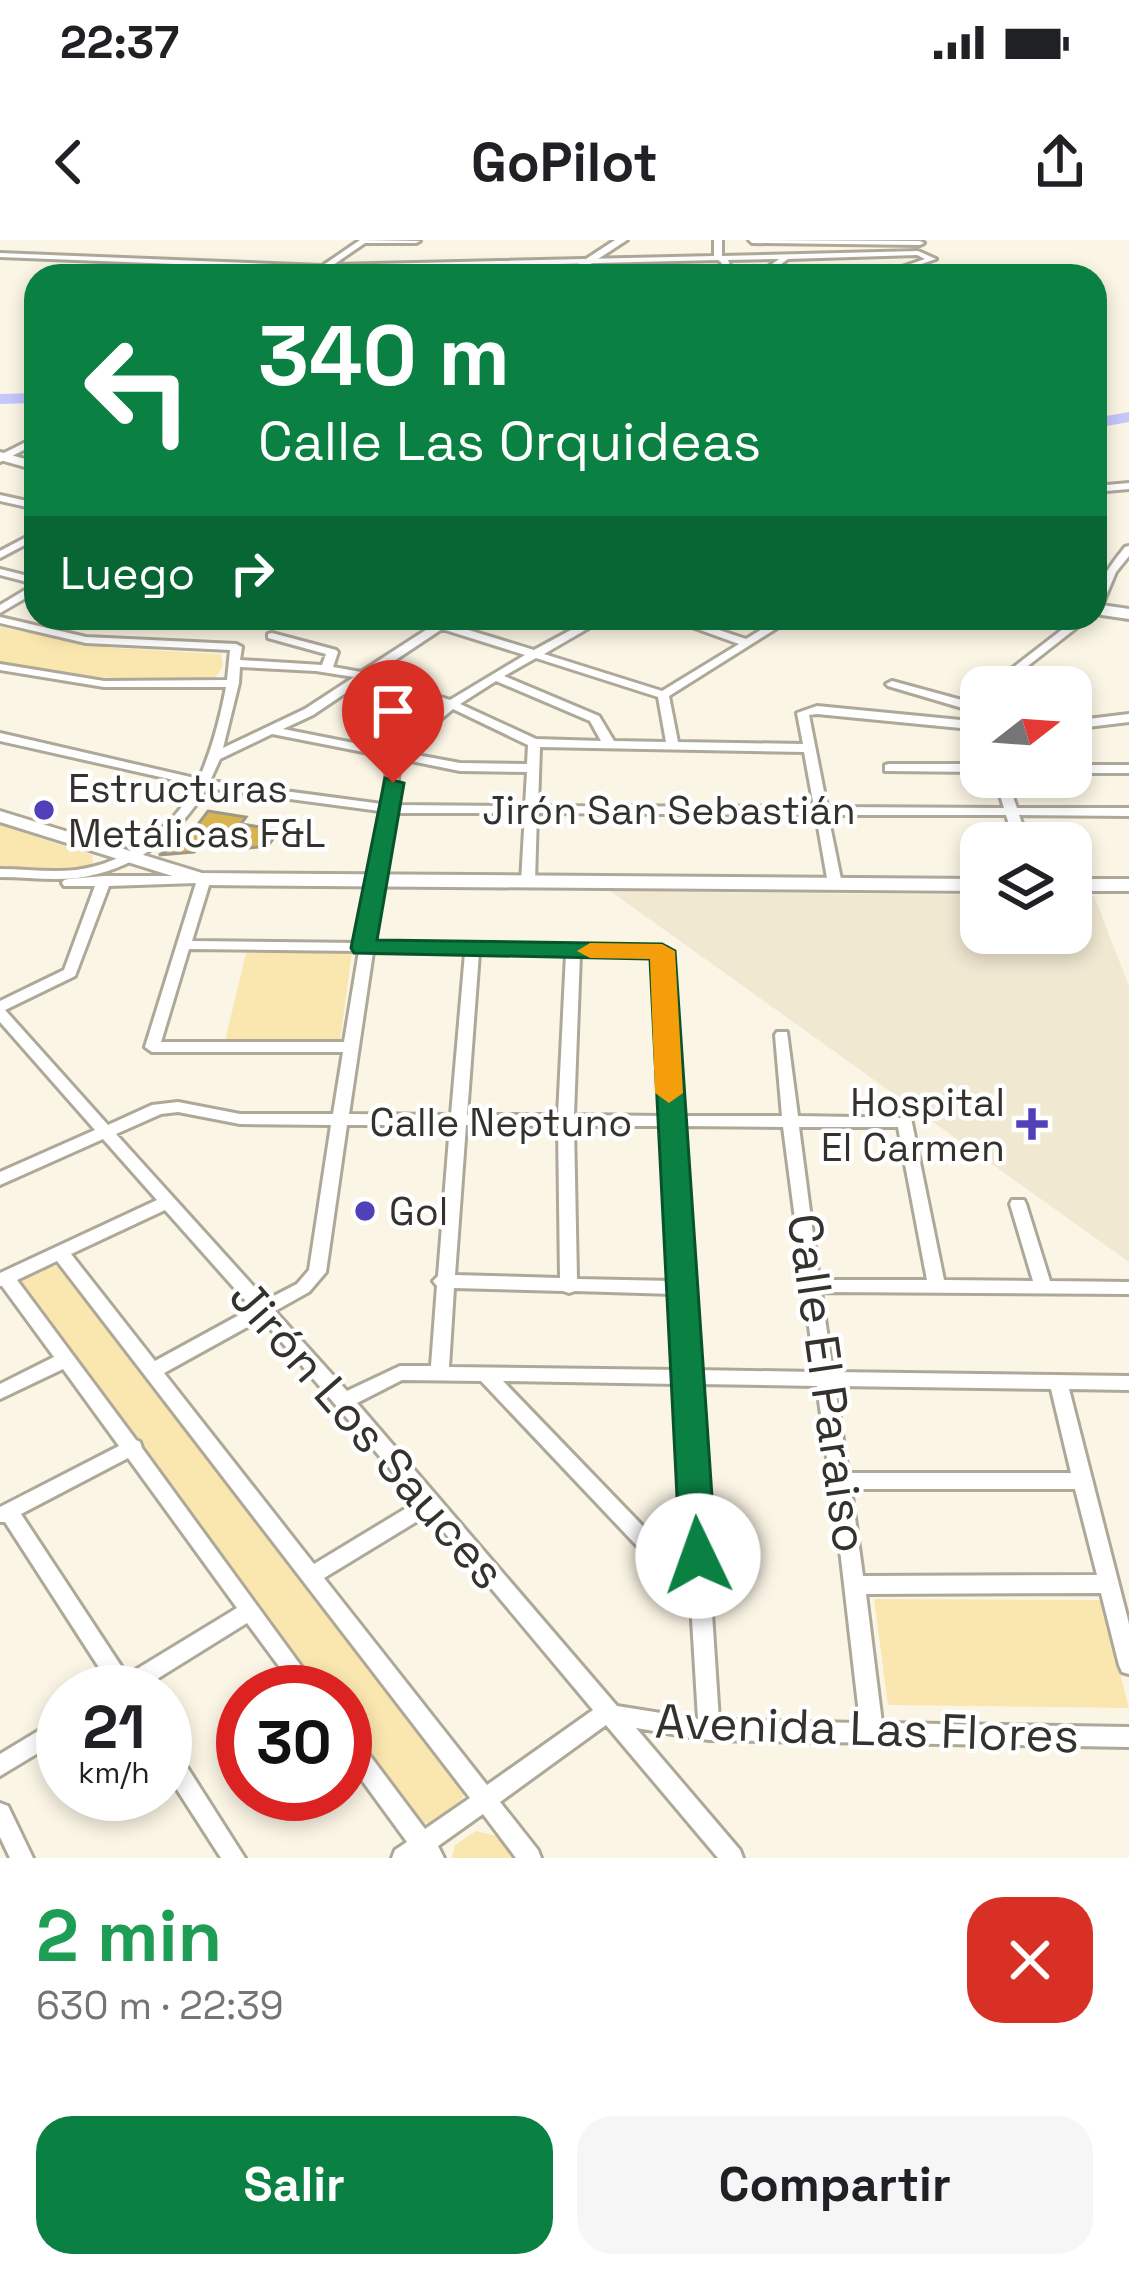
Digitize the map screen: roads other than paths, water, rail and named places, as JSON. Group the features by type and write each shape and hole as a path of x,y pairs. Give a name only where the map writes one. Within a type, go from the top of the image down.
{"main road":[{"path":"586,264 622,240"},
{"path":"0,816 119,862 202,879 960,884"},
{"path":"1092,885 1129,885"}],"street":[{"path":"2,256 34,240"},
{"path":"330,264 365,240 416,241"},
{"path":"718,240 718,257 728,260"},
{"path":"754,259 752,240 838,241 920,245 932,259 916,264"},
{"path":"796,241 798,258"},
{"path":"838,241 841,257"},
{"path":"616,264 841,257 920,245"},
{"path":"2,256 217,264"},
{"path":"778,264 785,259"},
{"path":"724,264 728,260"},
{"path":"1107,580 1129,550"},
{"path":"1107,570 1111,571"},
{"path":"0,1010 70,973 102,882 119,862 193,809 217,756 233,683 236,647 86,640 43,630"},
{"path":"217,756 270,730 433,630"},
{"path":"473,630 663,695"},
{"path":"154,1370 303,1288 317,1272 363,948 391,808 394,757 415,731 453,701 580,630"},
{"path":"709,630 748,643"},
{"path":"663,695 769,630"},
{"path":"1022,666 1069,630"},
{"path":"272,636 332,652 327,667"},
{"path":"235,663 327,667 365,674 453,701 534,743 809,748"},
{"path":"0,667 104,684 233,683"},
{"path":"497,677 595,719 610,745"},
{"path":"892,684 960,700"},
{"path":"663,695 673,747"},
{"path":"836,884 802,715 810,710 960,726"},
{"path":"1092,722 1129,718"},
{"path":"270,730 460,767 533,768"},
{"name":"Jirón San Sebastián","path":"0,737 206,784 391,808 1129,812"},
{"path":"528,882 534,743"},
{"path":"889,768 960,768"},
{"path":"1092,769 1129,769"},
{"path":"1007,798 1015,822"},
{"path":"0,878 79,874 119,862"},
{"path":"0,878 202,879 152,1047 348,1047"},
{"path":"182,945 662,951 709,1730"},
{"path":"439,1374 442,1281 472,949"},
{"path":"569,1287 566,1121 573,950"},
{"name":"Jirón Los Sauces","path":"0,1010 345,1401 605,1714 732,1858"},
{"name":"Calle El Paraiso","path":"782,1035 790,1122 858,1585 872,1732"},
{"name":"Calle Neptuno","path":"0,1179 169,1107 228,1119 905,1123 937,1287"},
{"path":"167,1202 3,1279 133,1447 290,1665"},
{"path":"1018,1204 1043,1288"},
{"path":"60,1252 530,1858"},
{"path":"442,1281 685,1288"},
{"path":"814,1286 1129,1288"},
{"path":"0,1392 65,1360"},
{"path":"345,1401 400,1373 1129,1383"},
{"path":"485,1374 700,1600"},
{"path":"1058,1382 1129,1664"},
{"path":"106,1665 4,1514 133,1447"},
{"path":"842,1480 1084,1481"},
{"path":"312,1575 431,1503"},
{"path":"858,1585 1110,1584"},
{"path":"163,1665 249,1610"},
{"path":"372,1781 420,1853 484,1799 605,1714"},
{"name":"Avenida Las Flores","path":"605,1714 709,1730 1129,1737"},
{"path":"0,1766 36,1743"},
{"path":"192,1793 234,1858"},
{"path":"0,1813 22,1858"}],"waterway":[{"path":"0,399 24,398"},
{"path":"1107,421 1129,417"}],"place":[{"name":"Estructuras Metálicas F&L","path":"44,810"},
{"name":"Hospital El Carmen","path":"1032,1124"},
{"name":"Gol","path":"365,1211"}]}
